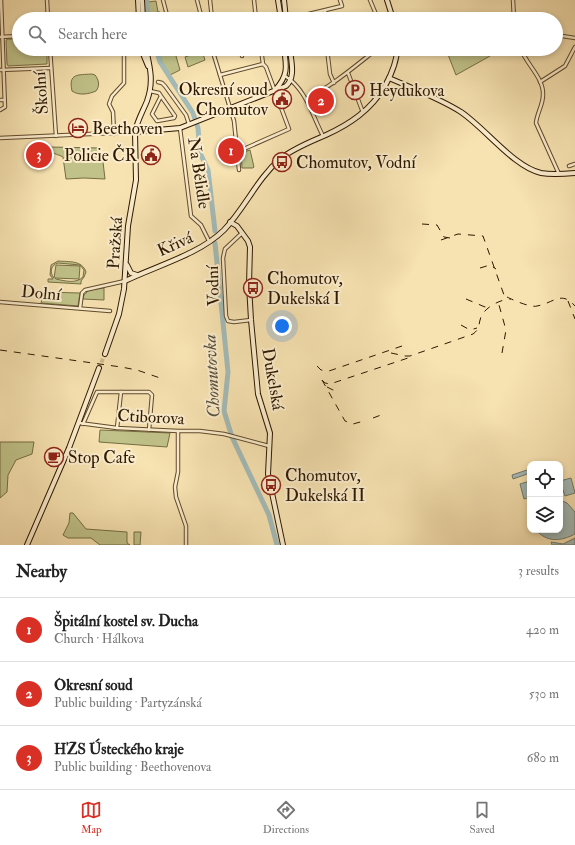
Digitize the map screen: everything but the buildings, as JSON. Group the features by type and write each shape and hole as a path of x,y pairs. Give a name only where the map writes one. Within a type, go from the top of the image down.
{"street":[{"path":"0,110 5,108 2,70 1,0"},
{"path":"47,0 48,12"},
{"path":"138,0 139,12"},
{"path":"142,0 143,12"},
{"path":"163,0 166,12"},
{"path":"197,0 200,12"},
{"path":"210,0 211,12"},
{"path":"254,0 255,12"},
{"path":"278,0 280,12"},
{"path":"284,0 286,12"},
{"path":"320,12 342,6 340,0"},
{"path":"370,0 375,12"},
{"path":"387,0 391,12"},
{"path":"513,0 514,12"},
{"path":"1,37 12,36"},
{"path":"563,36 575,38"},
{"path":"540,82 559,72 565,66 575,47"},
{"name":"Školní","path":"51,56 56,136"},
{"path":"114,134 113,112 109,104 112,96 124,84 124,56"},
{"path":"144,56 152,77"},
{"path":"148,56 152,77"},
{"path":"214,56 234,121 239,170"},
{"path":"237,152 289,129 266,67 263,64 262,56"},
{"path":"274,91 285,76 285,56"},
{"path":"0,138 114,134 180,128 286,86 291,80 292,74 291,56"},
{"path":"328,56 330,74 334,82"},
{"path":"306,99 322,91 368,56"},
{"name":"Křivá","path":"125,281 210,242 230,222 272,167 304,144 350,123 364,113 374,102 389,78 396,56"},
{"path":"524,56 540,82 544,94 536,116 536,122 559,174"},
{"path":"220,75 263,64"},
{"path":"2,70 52,68"},
{"path":"348,72 362,110"},
{"path":"285,76 298,86 306,99 323,136"},
{"name":"Pražská","path":"105,354 119,314 125,281 128,226 136,180 136,126 150,91 152,77"},
{"path":"389,78 433,97 462,113 528,168 540,172 559,174 575,173"},
{"path":"158,82 164,84 191,123"},
{"path":"150,91 159,93 175,116 174,118 157,121 152,114 160,96"},
{"name":"Na Bělidle","path":"180,128 191,216 202,225 210,242"},
{"path":"569,166 575,164"},
{"name":"Dukelská","path":"230,222 237,226 248,241 250,247 249,285 258,394 270,433 268,474 283,545"},
{"name":"Vodní","path":"242,233 225,249 223,258 226,316 228,321 234,322 251,320"},
{"path":"126,261 131,273 137,275"},
{"name":"Dolní","path":"80,308 82,293 85,290 125,281"},
{"name":"Dolní","path":"0,302 110,311"},
{"path":"81,424 100,368"},
{"path":"117,428 121,392"},
{"path":"27,545 96,393 149,392 152,395 149,430"},
{"name":"Ctiborova","path":"81,424 178,432 200,431 224,434 269,446"},
{"path":"178,432 178,472 175,487 176,497 186,526 186,545"}],"green space":[{"path":"156,1 158,12 149,12 148,2"},
{"path":"7,39 12,39 12,56 47,56 47,64 8,66"},
{"path":"160,56 176,56 180,70 170,75"},
{"path":"204,56 205,60 188,67 185,57"},
{"path":"449,56 490,56 456,75"},
{"path":"95,75 98,81 96,91 78,94 72,91 71,81 75,76"},
{"path":"49,147 99,148 103,162 105,179 66,179 63,157 53,152"},
{"path":"250,150 254,167 242,168 241,153"},
{"path":"58,261 75,262 81,265 86,272 81,284 48,282 48,279 53,279 50,275 51,265","holes":["58,263 80,265 84,270 83,277 77,281 67,281 55,278 79,279 80,266 56,265 54,278 51,271 52,267"]},
{"path":"104,288 104,300 83,299 84,295 89,290"},
{"path":"44,292 80,293 78,306 41,303"},
{"path":"100,430 170,433 167,447 99,442"},
{"path":"0,442 34,442 32,454 16,460 8,475 7,492 0,498"},
{"path":"70,513 73,513 86,529 127,532 127,543 130,545 100,545 91,538 68,538 63,535 69,523"},
{"path":"134,532 141,532 140,545 134,545"}],"water":[{"path":"527,470 527,474 513,479 512,475"},
{"path":"571,478 575,493 565,496 563,490 563,480"},
{"path":"527,482 527,498 524,499 520,484"},
{"path":"563,501 567,503 575,512 575,534 555,540 539,533 563,533"},
{"path":"575,538 575,545 552,545 551,542 563,544"}],"waterway":[{"name":"Chomutovka","path":"147,0 148,12"},
{"name":"Chomutovka","path":"158,56 160,62 193,113 198,128 200,153 208,170 215,231"},
{"name":"Chomutovka","path":"215,243 228,372 224,411 232,437 269,515 277,545"}],"tunnel":[{"path":"99,368 105,354"}],"railway":[{"path":"422,224 437,225 444,237 450,238"},
{"path":"441,240 458,234 483,236 504,295"},
{"path":"480,268 490,265 496,269"},
{"path":"507,297 531,306 561,298 570,301 575,306"},
{"path":"466,299 485,307 491,306"},
{"path":"391,353 410,356 473,334 477,330 481,317 486,310 498,302 511,299"},
{"path":"502,353 506,330 499,305 503,300"},
{"path":"568,301 575,319"},
{"path":"461,325 470,330 477,328"},
{"path":"317,366 321,370 329,371 402,346"},
{"path":"0,350 121,367 137,370 160,378"},
{"path":"322,380 325,383 330,384 411,357"},
{"path":"322,380 345,421 353,424 364,421"},
{"path":"327,387 333,390 339,390"},
{"path":"373,418 381,415 383,412"}],"place":[{"name":"Heydukova","path":"355,90"},
{"name":"Okresní soud Chomutov","path":"282,99"},
{"name":"Okresní soud","path":"321,101"},
{"name":"Beethoven","path":"78,128"},
{"name":"Špitální kostel sv. Ducha","path":"231,151"},
{"name":"HZS Ústeckého kraje","path":"39,155"},
{"name":"Policie ČR","path":"151,155"},
{"name":"Chomutov, Vodní","path":"282,162"},
{"name":"Chomutov, Dukelská I","path":"253,288"},
{"name":"Stop Cafe","path":"54,457"},
{"name":"Chomutov, Dukelská II","path":"271,485"}]}
